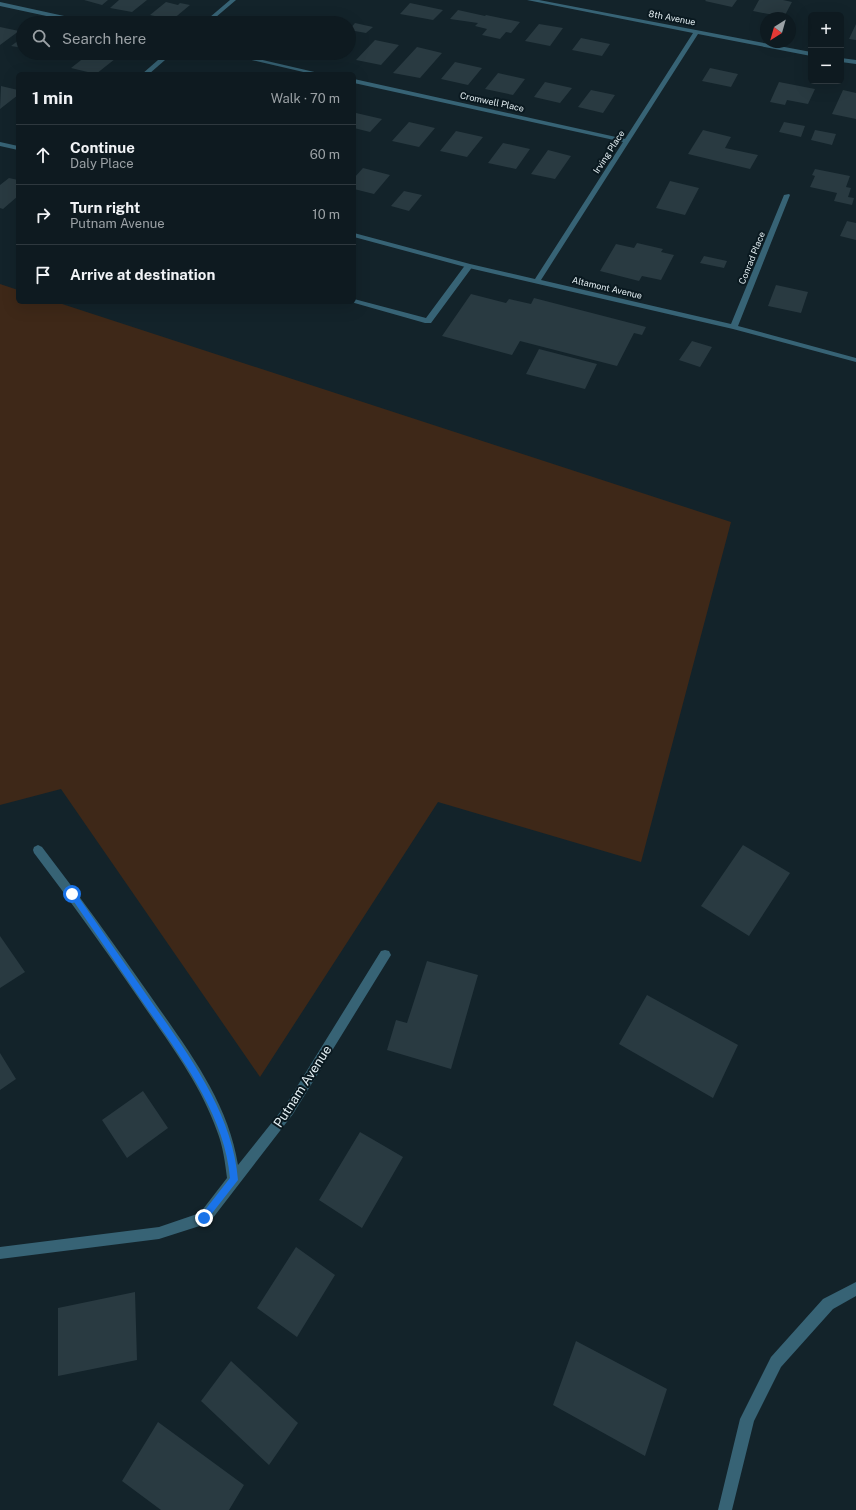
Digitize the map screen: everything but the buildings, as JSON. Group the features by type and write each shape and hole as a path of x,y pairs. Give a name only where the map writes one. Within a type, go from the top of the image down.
{"street":[{"path":"214,16 233,0"},
{"name":"8th Avenue","path":"530,0 808,53"},
{"path":"0,4 56,16"},
{"name":"Irving Place","path":"537,281 696,32"},
{"path":"147,72 162,60"},
{"path":"256,60 311,72"},
{"path":"844,60 856,62"},
{"name":"Cromwell Place","path":"356,81 627,141"},
{"path":"0,144 16,148"},
{"name":"Conrad Place","path":"734,327 787,195"},
{"name":"Altamont Avenue","path":"356,236 469,266 734,327 856,360"},
{"path":"356,302 428,321 469,266"},
{"path":"38,850 114,953 192,1070 218,1114 232,1160 234,1180"},
{"name":"Putnam Avenue","path":"0,1253 159,1233 204,1218 289,1110 386,955"},
{"path":"724,1510 747,1420 776,1362 828,1304 856,1289"}],"shaded area":[{"path":"0,284 16,289 16,304 62,304 731,522 641,862 438,802 260,1077 61,789 0,805"}],"route":[{"path":"72,894 177,1045 218,1114 232,1160 234,1180 204,1218"}]}
